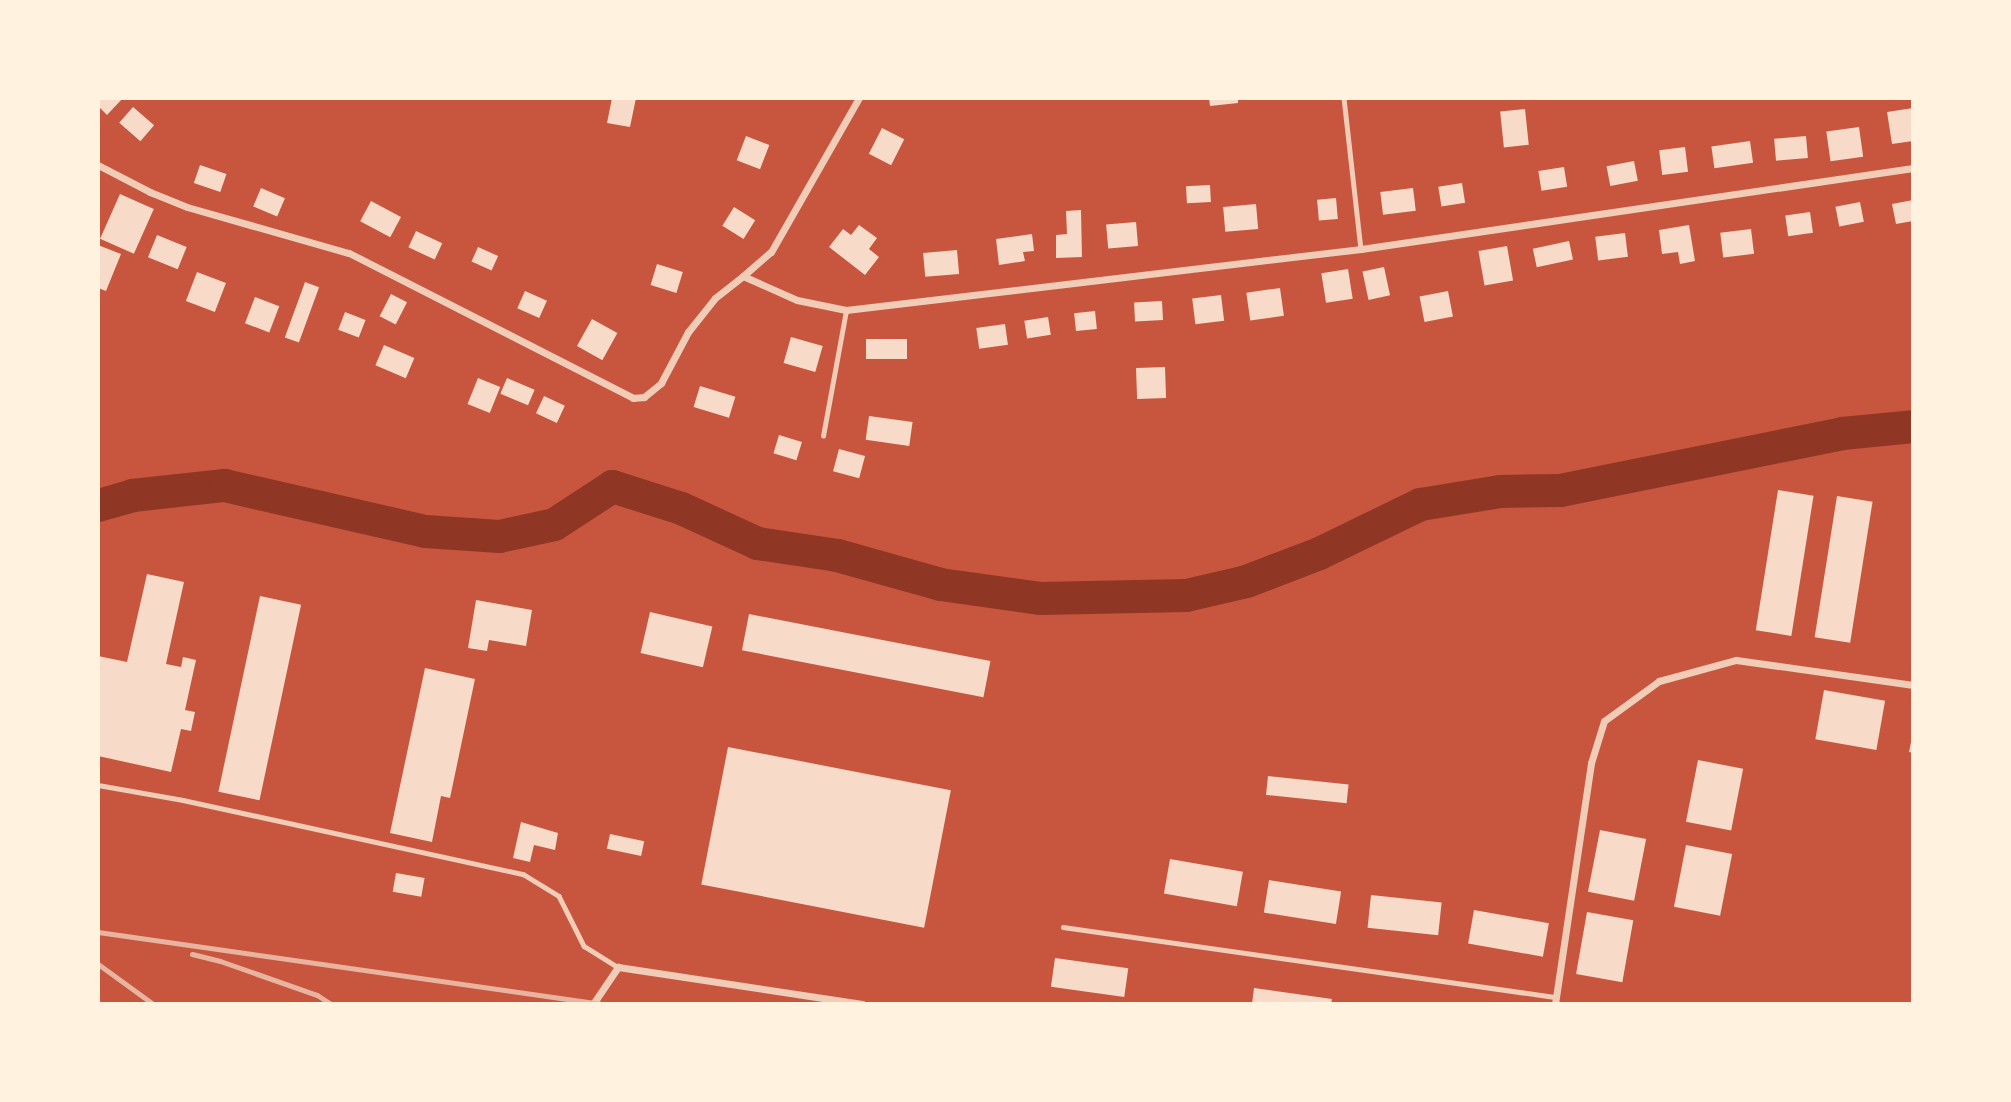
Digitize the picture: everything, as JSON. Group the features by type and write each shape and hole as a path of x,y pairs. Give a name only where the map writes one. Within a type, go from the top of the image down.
{"street":[{"path":"98,165 150,192 187,207 349,253 633,398 645,397 661,383 688,332 716,298 771,252 859,98"},
{"path":"743,276 797,300 846,310 1361,249 1913,168"},
{"path":"1555,1000 1591,763 1604,721 1659,681 1736,660 1913,685"},
{"path":"593,1004 618,967 862,1004"}],"lane":[{"path":"1344,98 1361,249"},
{"path":"823,436 846,310"},
{"path":"98,785 183,800 523,874 559,896 584,946 618,967"},
{"path":"1063,926 1555,1000"}],"building":[{"path":"98,98 123,98 107,115 98,106"},
{"path":"612,98 636,98 630,127 607,123"},
{"path":"1209,98 1238,98 1238,103 1210,106"},
{"path":"133,107 154,125 140,141 119,123"},
{"path":"1913,108 1913,141 1892,144 1887,112"},
{"path":"1525,109 1529,145 1504,147 1500,112"},
{"path":"1859,127 1863,157 1830,161 1826,132"},
{"path":"882,128 904,139 891,165 869,154"},
{"path":"746,136 769,145 760,169 737,160"},
{"path":"1806,136 1808,158 1776,161 1774,139"},
{"path":"1750,141 1753,163 1714,168 1711,146"},
{"path":"1685,147 1688,172 1662,175 1659,150"},
{"path":"1634,161 1638,181 1610,186 1607,166"},
{"path":"200,165 226,174 220,192 194,183"},
{"path":"1564,167 1567,187 1541,191 1538,171"},
{"path":"1462,183 1465,203 1441,207 1438,187"},
{"path":"1210,185 1211,202 1187,203 1186,186"},
{"path":"261,188 285,198 277,217 253,206"},
{"path":"1413,188 1416,211 1383,215 1380,192"},
{"path":"120,194 154,209 134,254 100,239"},
{"path":"1336,198 1338,219 1319,221 1317,200"},
{"path":"1913,200 1913,221 1896,224 1892,204"},
{"path":"371,201 401,217 390,237 360,221"},
{"path":"1860,202 1864,222 1839,226 1835,207"},
{"path":"1256,204 1258,229 1225,232 1223,207"},
{"path":"734,207 755,220 744,239 722,226"},
{"path":"1081,210 1082,257 1056,258 1056,235 1067,234 1066,211"},
{"path":"1810,212 1813,233 1788,236 1785,215"},
{"path":"1136,222 1138,246 1108,249 1106,225"},
{"path":"859,225 877,238 869,249 879,257 865,275 829,247 843,229 851,235"},
{"path":"1689,225 1695,261 1680,264 1678,252 1662,254 1659,230"},
{"path":"1751,229 1754,254 1723,258 1720,233"},
{"path":"416,231 442,243 435,260 408,247"},
{"path":"1625,233 1628,257 1598,260 1595,237"},
{"path":"1032,234 1034,251 1023,252 1025,261 999,265 996,239"},
{"path":"157,235 187,247 178,269 148,257"},
{"path":"1569,241 1573,260 1537,267 1533,249"},
{"path":"98,245 121,254 106,291 98,288"},
{"path":"1507,246 1513,280 1485,286 1478,251"},
{"path":"478,247 498,256 492,271 471,262"},
{"path":"957,250 959,274 925,277 923,253"},
{"path":"657,264 683,272 676,293 651,285"},
{"path":"1384,267 1390,295 1369,300 1362,272"},
{"path":"1348,269 1353,299 1326,303 1321,273"},
{"path":"197,272 226,283 215,312 186,301"},
{"path":"305,282 319,287 299,343 285,337"},
{"path":"1280,288 1284,316 1250,320 1246,293"},
{"path":"525,291 547,301 539,318 517,308"},
{"path":"1448,291 1453,317 1424,322 1420,297"},
{"path":"391,294 407,302 396,324 380,316"},
{"path":"1221,295 1224,321 1195,324 1192,299"},
{"path":"255,297 279,306 269,332 245,323"},
{"path":"1162,301 1163,320 1135,321 1134,302"},
{"path":"1095,311 1097,329 1076,331 1074,313"},
{"path":"345,312 366,320 359,338 338,330"},
{"path":"1048,317 1051,335 1027,339 1024,321"},
{"path":"592,319 617,333 602,360 577,346"},
{"path":"1005,324 1008,345 979,349 976,328"},
{"path":"791,337 823,346 815,372 784,363"},
{"path":"866,339 907,339 907,359 866,359"},
{"path":"384,345 414,358 406,378 375,365"},
{"path":"1165,367 1166,398 1137,399 1136,368"},
{"path":"478,378 500,387 490,413 468,404"},
{"path":"507,378 535,390 528,405 500,394"},
{"path":"700,386 735,397 729,418 694,407"},
{"path":"544,396 565,406 557,423 536,413"},
{"path":"869,416 913,422 909,446 866,440"},
{"path":"779,435 802,442 796,460 773,453"},
{"path":"839,449 865,456 859,478 833,471"},
{"path":"1778,490 1814,496 1791,636 1756,630"},
{"path":"1837,496 1873,502 1850,643 1815,637"},
{"path":"147,574 184,582 166,664 181,667 183,657 196,660 185,710 195,712 191,731 181,729 171,772 98,756 98,656 127,662"},
{"path":"260,596 301,605 259,800 218,792"},
{"path":"476,600 532,610 526,646 489,640 487,651 468,648"},
{"path":"650,612 712,626 703,667 641,653"},
{"path":"749,614 990,661 983,697 742,650"},
{"path":"425,668 475,679 450,798 441,796 432,842 390,833"},
{"path":"1824,690 1885,701 1876,750 1815,739"},
{"path":"1913,737 1913,753 1909,752"},
{"path":"728,747 951,790 924,928 701,884"},
{"path":"1698,760 1743,769 1731,831 1686,822"},
{"path":"1268,776 1349,784 1347,803 1266,795"},
{"path":"521,822 558,833 555,850 534,845 530,862 513,858"},
{"path":"1600,830 1646,839 1634,901 1588,892"},
{"path":"610,834 644,841 641,856 607,849"},
{"path":"1686,845 1732,854 1720,916 1674,907"},
{"path":"1170,859 1243,872 1237,906 1164,893"},
{"path":"396,873 425,878 421,897 393,892"},
{"path":"1269,880 1341,891 1336,924 1264,913"},
{"path":"1371,895 1442,902 1438,935 1368,928"},
{"path":"1474,910 1549,923 1543,957 1468,943"},
{"path":"1587,912 1633,920 1622,982 1576,974"},
{"path":"1055,958 1128,968 1124,997 1051,987"},
{"path":"1254,988 1332,999 1331,1004 1252,1004"}],"waterway":[{"path":"98,505 132,495 224,485 425,531 499,536 554,524 612,486 681,508 757,543 837,555 940,584 1039,598 1186,595 1246,581 1319,553 1420,504 1500,491 1560,490 1842,433 1913,426"}],"railway":[{"path":"98,932 602,1004"},
{"path":"192,954 317,995 331,1004"},
{"path":"98,964 153,1004"}]}
